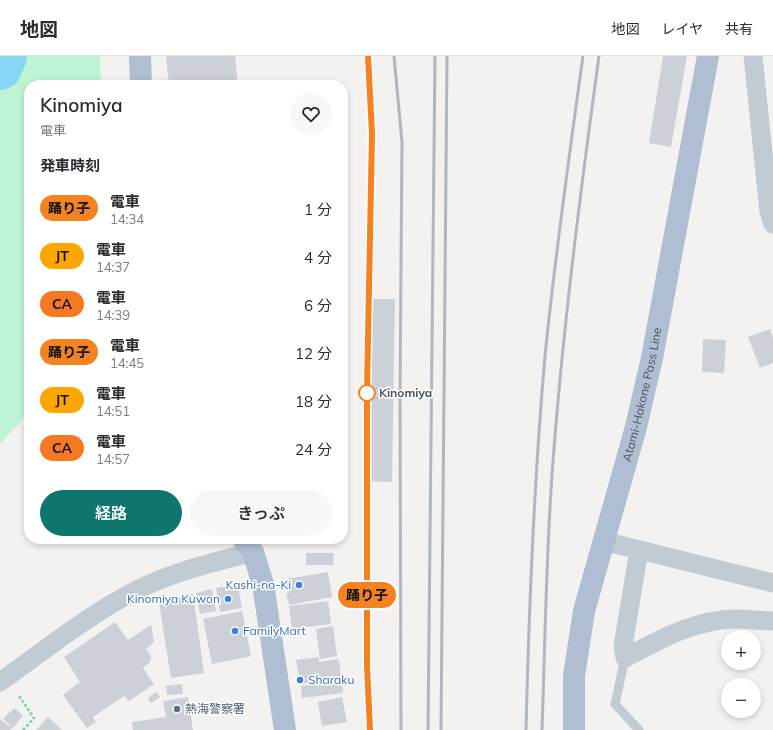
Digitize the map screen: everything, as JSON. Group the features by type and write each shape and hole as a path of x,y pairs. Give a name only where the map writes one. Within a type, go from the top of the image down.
{"main road":[{"path":"140,56 141,80"},
{"name":"Atami-Hakone Pass Line","path":"574,730 574,676 584,611 636,427 652,358 708,56"},
{"path":"248,546 263,584 285,730"}],"street":[{"path":"753,56 769,212 773,224"},
{"path":"603,541 773,583"},
{"path":"3,680 113,603 138,589 248,546"},
{"path":"639,550 623,646 625,658 668,636 707,623 735,619 773,622"}],"lane":[{"path":"625,658 615,704 639,730"}],"path":[{"path":"3,680 34,718 23,730"}],"green space":[{"path":"0,56 100,56 101,80 24,80 24,415 20,423 0,444"}],"building":[{"path":"166,56 235,56 237,80 168,80"},
{"path":"663,56 687,56 671,147 649,143"},
{"path":"370,299 395,299 392,482 367,481"},
{"path":"770,329 773,338 773,363 760,368 748,337"},
{"path":"703,339 726,340 724,373 702,372"},
{"path":"306,553 334,553 333,565 306,565"},
{"path":"328,572 332,597 289,605 286,593 289,593 287,579"},
{"path":"238,585 242,608 220,612 216,588"},
{"path":"212,589 216,611 200,614 196,593"},
{"path":"193,594 204,673 171,678 159,603"},
{"path":"328,601 331,624 292,629 289,606"},
{"path":"242,611 251,656 212,664 203,619"},
{"path":"115,622 128,640 151,625 154,642 146,649 151,656 150,662 143,668 154,684 129,701 124,696 93,717 96,722 87,728 63,695 80,682 64,657"},
{"path":"333,626 337,656 320,659 316,629"},
{"path":"319,657 319,662 339,659 341,678 300,684 296,660"},
{"path":"342,680 343,693 302,698 301,686"},
{"path":"182,684 183,694 167,695 166,686"},
{"path":"156,692 160,697 151,703 148,698"},
{"name":"熱海警察署","path":"188,697 193,730 133,730 132,722 166,717 163,701"},
{"path":"342,697 347,722 322,726 318,702"},
{"path":"14,708 23,715 13,728 3,719"},
{"path":"48,717 62,730 36,730"},
{"path":"0,719 12,728 10,730 0,730"}],"waterway":[{"path":"0,68 5,56"}],"railway":[{"path":"368,56 372,134 367,390 367,666 370,730"},
{"path":"394,56 402,142 400,391 401,730"},
{"path":"428,730 435,56"},
{"path":"441,730 447,56"},
{"path":"526,730 532,543 545,356 567,168 583,56"},
{"path":"542,730 548,539 556,423 572,265 599,56"}],"train":[{"name":"踊り子","path":"368,56 372,134 367,390 367,666 370,730"}],"place":[{"name":"Kinomiya","path":"367,393"},
{"name":"Kashi-no-Ki","path":"299,585"},
{"name":"Kinomiya Kuwon","path":"228,599"},
{"name":"FamilyMart","path":"235,631"},
{"name":"Sharaku","path":"300,680"},
{"name":"熱海警察署","path":"177,709"}]}
